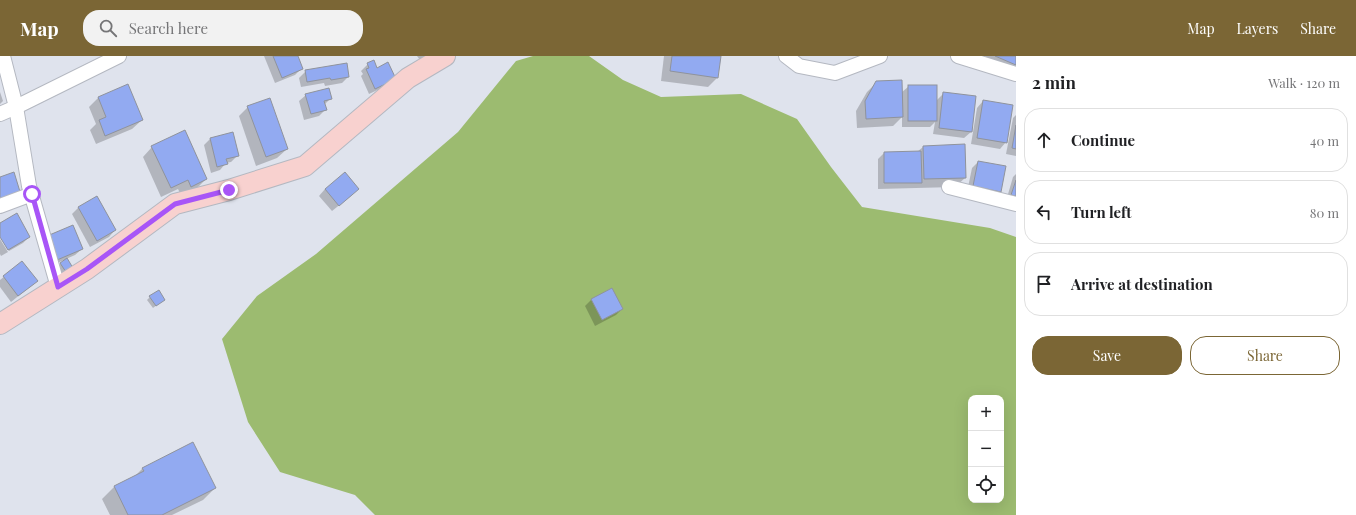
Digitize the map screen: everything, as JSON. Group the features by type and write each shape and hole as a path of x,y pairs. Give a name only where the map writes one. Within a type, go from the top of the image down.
{"main road":[{"path":"0,324 87,269 175,204 229,190 305,166 408,78 445,56"}],"street":[{"path":"3,56 16,107 29,186 58,287"},
{"path":"0,114 119,56"},
{"path":"786,56 799,66 835,73 880,56"},
{"path":"958,56 1016,74"},
{"path":"949,187 1016,204"},
{"path":"0,206 32,194"}],"green space":[{"path":"533,56 589,56 623,80 661,97 741,94 797,119 862,207 990,228 1016,237 1016,515 375,515 355,495 280,472 248,422 222,339 257,296 316,254 458,132 516,61"}],"building":[{"path":"273,56 298,56 303,69 282,78"},
{"path":"672,56 721,56 718,78 670,71"},
{"path":"995,56 1016,56 1016,65"},
{"path":"374,60 377,68 388,62 396,79 375,89 366,69 369,68 367,63"},
{"path":"347,63 349,77 331,80 330,78 307,82 305,70"},
{"path":"902,80 903,117 866,119 865,101 876,81"},
{"path":"128,84 143,120 105,136 99,120 106,117 98,97"},
{"path":"908,85 937,85 937,121 908,121"},
{"path":"329,88 332,99 324,101 327,110 311,114 305,94"},
{"path":"943,92 976,96 972,132 939,128"},
{"path":"270,98 288,149 266,157 247,106"},
{"path":"983,100 1013,105 1007,143 977,138"},
{"path":"1016,125 1016,149 1012,148"},
{"path":"185,130 207,179 191,187 188,180 171,188 151,146"},
{"path":"233,132 239,156 226,159 228,164 217,167 210,138"},
{"path":"965,144 966,178 924,179 923,146"},
{"path":"921,151 922,183 884,183 884,152"},
{"path":"978,161 1006,166 1001,192 973,186"},
{"path":"14,172 21,195 0,202 0,177"},
{"path":"345,172 359,189 339,206 325,189"},
{"path":"1016,180 1016,196 1011,195"},
{"path":"97,196 116,230 97,241 78,207"},
{"path":"17,213 30,237 8,250 0,237 0,223"},
{"path":"73,225 83,249 57,260 47,236"},
{"path":"67,258 73,268 66,272 60,263"},
{"path":"22,261 38,281 18,296 3,276"},
{"path":"612,288 623,309 602,320 591,299"},
{"path":"159,290 165,300 156,306 149,296"},
{"path":"193,442 216,488 162,515 128,515 114,486 144,471 142,468"}],"route":[{"path":"32,194 58,287 87,269 175,204 229,190"}]}
